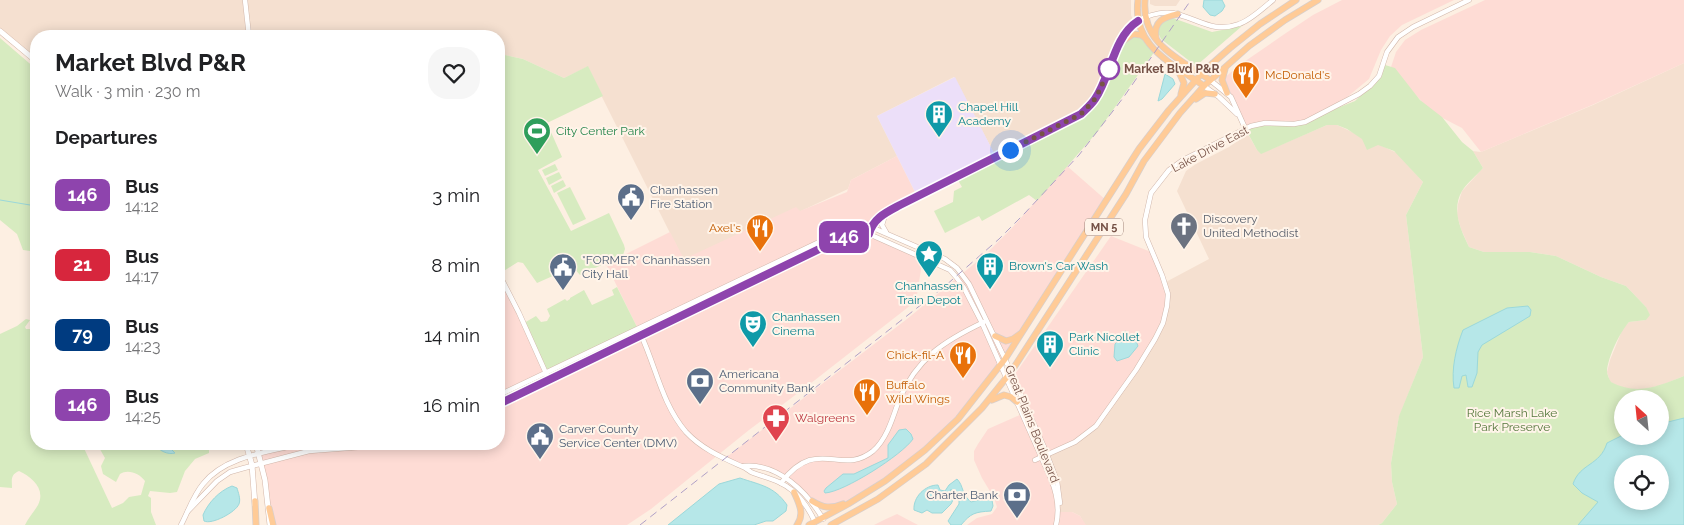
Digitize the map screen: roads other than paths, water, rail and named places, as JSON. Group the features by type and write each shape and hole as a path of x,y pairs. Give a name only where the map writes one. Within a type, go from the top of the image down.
{"main road":[{"path":"1138,0 1138,21 1145,38 1155,51 1204,86"},
{"path":"1145,0 1146,17 1151,33 1157,42 1210,80"},
{"name":"MN 5","path":"809,525 816,524 885,481 925,450 958,418 1006,359 1139,149 1181,96 1201,74 1242,38 1296,0"},
{"name":"MN 5","path":"831,525 878,499 926,464 982,408 1012,372 1126,194 1144,161 1186,106 1210,80 1267,32 1318,0"},
{"path":"1157,42 1155,31 1158,23 1167,16 1178,14"},
{"path":"0,30 30,56"},
{"path":"1120,43 1133,34 1141,35 1145,38"},
{"path":"1226,66 1222,80 1227,92"},
{"path":"1176,67 1184,83 1181,96"},
{"path":"1186,106 1205,93 1215,94"},
{"path":"995,336 1008,341 1016,337 1028,325"},
{"path":"982,408 1001,395 1008,395 1017,402"},
{"path":"248,450 252,466 257,525"},
{"path":"258,450 272,525"},
{"path":"794,492 802,512 801,519 796,525"},
{"path":"812,501 825,508 833,507 863,495"},
{"path":"840,525 856,511"},
{"path":"823,519 826,525"}],"street":[{"path":"245,0 248,30"},
{"path":"505,401 842,238 855,234 869,234 871,227 877,219 886,213 1081,114 1096,98 1120,43 1127,32 1138,21 1164,13 1178,14 1210,26 1232,26 1242,23 1273,0"},
{"name":"Lake Drive East","path":"1036,460 1075,442 1096,426 1136,370 1163,323 1168,294 1146,237 1145,220 1151,193 1169,170 1183,160 1245,128 1265,123 1294,124 1305,122 1359,94 1379,76 1388,52 1398,37 1413,27 1469,0"},
{"path":"1210,80 1227,92 1245,128"},
{"path":"1204,86 1238,115"},
{"path":"886,213 882,223 883,230 887,233"},
{"path":"505,392 840,232 858,227 871,227"},
{"name":"Great Plains Boulevard","path":"871,227 953,264 970,284 1012,372 1047,456 1060,494 1058,512"},
{"name":"Great Plains Boulevard","path":"869,234 950,270 964,288 982,323 1042,458 1055,490 1058,512"},
{"path":"505,286 547,372 549,380"},
{"path":"781,483 796,466 806,461 824,457 852,460 872,451 887,431 902,393 921,363 940,345 987,320"},
{"path":"638,329 648,350 656,378 672,412 686,431 718,456 781,483 794,492 816,524"},
{"path":"181,525 199,490 214,472 250,456 276,450"},
{"path":"188,511 217,481 230,472 309,451 322,450"},
{"path":"744,466 766,470 785,478 812,501 823,519"},
{"path":"1056,525 1058,512"}],"water":[{"path":"1204,0 1222,0 1225,6 1215,16 1210,15 1203,7"},
{"path":"1165,74 1173,79 1175,84 1158,101"},
{"path":"1528,306 1531,310 1530,316 1482,345 1478,352 1477,373 1472,387 1468,387 1466,375 1462,376 1459,388 1454,388 1453,373 1455,359 1463,330 1507,308"},
{"path":"1126,331 1136,341 1138,346 1129,357 1117,361 1114,357 1115,344 1119,340 1119,335"},
{"path":"1684,418 1684,525 1578,525 1598,502 1582,493 1573,484 1580,472 1600,456 1607,443 1614,440 1614,445 1669,445 1669,422"},
{"path":"906,429 913,439 897,454 858,480 825,493 826,488 843,474 854,474 888,458 888,445 899,430"},
{"path":"161,450 172,450 175,453 169,453"},
{"path":"740,478 772,490 787,505 786,511 773,521 754,525 668,525 719,484"},
{"path":"957,479 971,502 987,498 992,500 993,506 991,511 974,514 961,525 951,525 948,521 959,504 959,499 951,489 950,493 954,498 942,513 932,513 927,510 922,513 914,510 918,496 924,489 938,485 940,490 945,491"},
{"path":"232,486 237,488 239,496 240,502 237,507 229,514 218,519 208,522 204,521 203,515 211,502 218,494"}],"waterway":[{"path":"0,200 30,205"}],"railway":[{"path":"640,525 945,286 999,239 1079,155 1123,98 1191,0"}],"place":[{"name":"Market Blvd P&R","path":"1109,69"},
{"name":"McDonald's","path":"1246,99"},
{"name":"Chapel Hill Academy","path":"939,138"},
{"name":"City Center Park","path":"537,155"},
{"name":"Chanhassen Fire Station","path":"631,221"},
{"name":"Discovery United Methodist","path":"1184,250"},
{"name":"Axel's","path":"760,252"},
{"name":"Chanhassen Train Depot","path":"929,278"},
{"name":"Brown's Car Wash","path":"990,290"},
{"name":"*FORMER* Chanhassen City Hall","path":"563,291"},
{"name":"Chanhassen Cinema","path":"753,348"},
{"name":"Park Nicollet Clinic","path":"1050,368"},
{"name":"Chick-fil-A","path":"963,379"},
{"name":"Americana Community Bank","path":"700,405"},
{"name":"Buffalo Wild Wings","path":"867,416"},
{"name":"Walgreens","path":"776,442"},
{"name":"Carver County Service Center (DMV)","path":"540,460"},
{"name":"Charter Bank","path":"1017,519"}],"park label":[{"name":"Rice Marsh Lake Park Preserve","path":"1512,420"}]}
